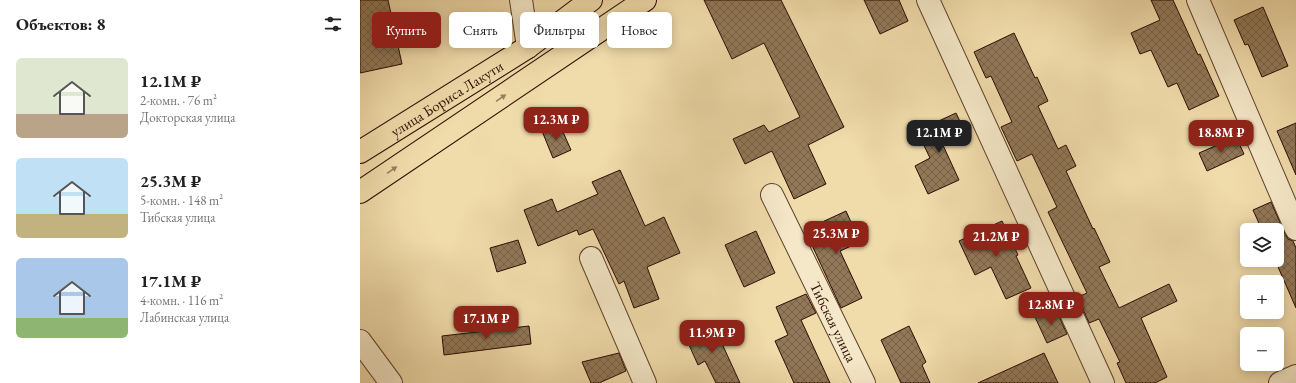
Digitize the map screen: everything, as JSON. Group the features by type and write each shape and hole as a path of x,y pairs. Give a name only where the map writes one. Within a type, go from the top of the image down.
{"main road":[{"name":"улица Бориса Лакути","path":"575,12 591,0"},
{"name":"улица Бориса Лакути","path":"360,192 645,0"},
{"name":"улица Бориса Лакути","path":"360,152 526,48"}],"street":[{"path":"521,0 523,12"},
{"path":"928,0 1103,383"},
{"path":"1198,0 1296,229"},
{"name":"Тибская улица","path":"772,195 864,383"},
{"path":"591,258 645,383"},
{"path":"360,341 369,370 391,383"},
{"path":"1280,383 1296,376"}],"building":[{"path":"360,0 388,0 391,12 372,12 372,48 398,48 402,64 360,73"},
{"path":"704,0 781,0 844,127 808,145 826,184 794,199 772,151 745,164 733,139 764,125 769,132 800,117 764,43 732,59"},
{"path":"864,0 899,0 908,21 880,34"},
{"path":"1151,0 1173,0 1198,55 1200,54 1219,96 1189,110 1177,83 1168,87 1151,50 1140,54 1131,33 1160,20"},
{"path":"1263,7 1288,66 1262,77 1248,44 1245,45 1234,20"},
{"path":"1014,33 1035,78 1037,77 1048,101 1038,106 1058,149 1066,145 1076,166 1066,171 1110,262 1099,267 1119,308 1169,284 1177,301 1141,318 1167,377 1155,383 1126,383 1117,363 1120,362 1099,319 1089,323 1078,297 1087,293 1048,212 1057,207 1032,154 1017,161 1001,127 1012,122 991,76 986,78 974,52"},
{"path":"956,113 965,132 942,143 959,180 928,194 915,166 930,158 917,131"},
{"path":"559,123 571,150 553,158 542,131"},
{"path":"1296,123 1296,175 1277,131"},
{"path":"1236,137 1244,154 1207,171 1199,153"},
{"path":"620,170 645,226 664,217 680,253 647,267 659,299 634,308 624,281 619,284 593,229 579,235 577,230 538,246 524,210 552,199 557,212 598,194 592,182"},
{"path":"1271,202 1280,223 1259,223 1253,210"},
{"path":"846,211 860,242 840,251 862,298 841,308 805,230"},
{"path":"1002,221 1031,288 1006,299 991,267 975,275 959,241"},
{"path":"756,231 775,273 744,287 725,245"},
{"path":"1284,232 1288,239 1293,241 1296,248 1296,308 1284,281 1284,275 1282,275 1278,267 1284,267"},
{"path":"518,240 526,263 497,272 490,248"},
{"path":"806,294 816,313 801,320 830,383 794,383 775,341 788,335 776,307"},
{"path":"1055,308 1067,334 1047,343 1035,317"},
{"path":"713,324 740,383 716,383 705,361 698,365 685,336"},
{"path":"529,326 531,344 444,355 442,336"},
{"path":"909,326 926,362 922,365 930,383 901,383 881,340"},
{"path":"619,353 626,371 599,383 591,383 582,362"},
{"path":"1044,353 1058,383 978,383"}]}
